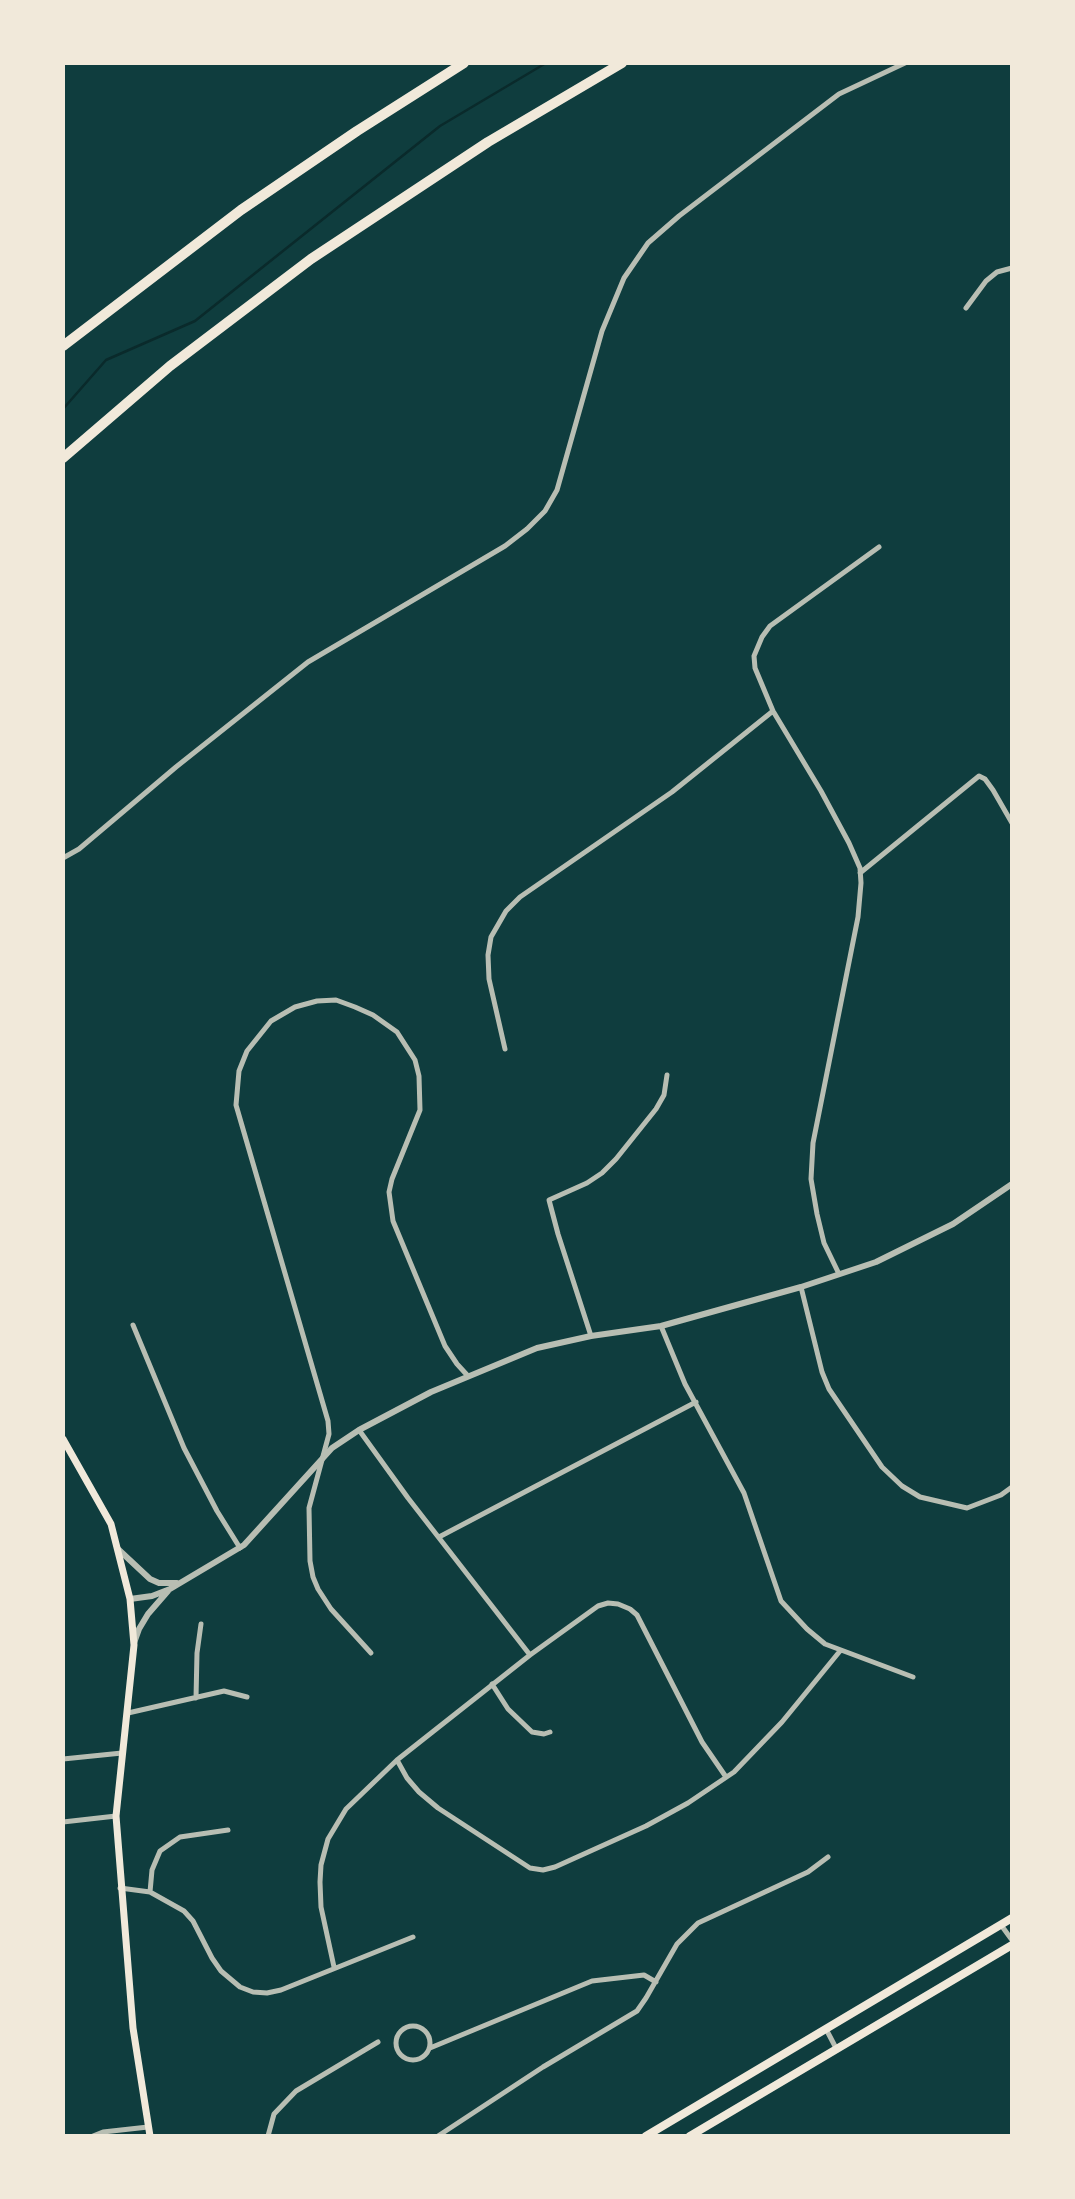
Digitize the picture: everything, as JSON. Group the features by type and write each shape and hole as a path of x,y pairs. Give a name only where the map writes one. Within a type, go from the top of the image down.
{"highway":[{"path":"63,346 156,272 241,210 357,131 464,63"},
{"path":"63,458 170,366 302,266 478,148 622,63"}],"main road":[{"path":"63,1438 111,1524 130,1599 134,1645 116,1816 133,2028 150,2136"},
{"path":"646,2136 660,2132 1012,1918"},
{"path":"690,2136 838,2050 1012,1943"}],"street":[{"path":"63,858 79,849 176,766 308,662 505,546 527,529 545,511 556,491 603,331 624,278 648,243 830,100 905,63"},
{"path":"966,308 986,281 997,272 1012,268"},
{"path":"839,1274 824,1243 811,1179 813,1155 858,917 860,873 849,843 773,711 755,668 754,656 770,626 879,547"},
{"path":"505,1049 489,979 488,955 491,937 506,911 520,897 673,792 773,711"},
{"path":"860,873 979,776 985,779 993,790 1012,822"},
{"path":"371,1653 331,1609 313,1577 309,1508 329,1434 328,1421 236,1105 239,1071 247,1051 271,1021 295,1007 317,1000 336,1000 355,1007 373,1015 397,1032 415,1060 420,1086 420,1110 392,1179 389,1192 393,1221 445,1346 468,1376"},
{"path":"591,1336 558,1234 550,1200 587,1183 616,1159 660,1102 664,1095 667,1075"},
{"path":"134,1645 148,1614 170,1589 240,1548 332,1448 359,1430 431,1392 537,1348 591,1336 662,1326 801,1287 876,1262 928,1238 972,1213 1012,1184"},
{"path":"801,1287 822,1372 829,1389 882,1467 902,1486 920,1497 967,1508 1001,1495 1012,1487"},
{"path":"133,1325 184,1448 240,1548"},
{"path":"662,1326 685,1384 744,1493 780,1601 825,1644 913,1677"},
{"path":"439,1537 696,1402"},
{"path":"359,1430 530,1655"},
{"path":"119,1550 150,1579 169,1584 178,1583"},
{"path":"130,1599 152,1596 170,1589"},
{"path":"334,1967 320,1895 321,1864 328,1839 337,1822 356,1797 397,1760 530,1655 598,1606 608,1603 630,1609 644,1627 702,1742 726,1777"},
{"path":"196,1698 201,1624"},
{"path":"397,1760 419,1792 439,1808 530,1868 543,1870 646,1826 688,1804 726,1777 756,1752 840,1651"},
{"path":"492,1685 508,1709 532,1732 550,1732"},
{"path":"128,1713 224,1691 247,1697"},
{"path":"63,1759 122,1753"},
{"path":"63,1822 116,1816"},
{"path":"150,1892 152,1870 160,1851 180,1837 228,1830"},
{"path":"438,2136 544,2067 631,2015 644,2002 677,1944 698,1923 808,1872 828,1857"},
{"path":"120,1888 150,1892 184,1911 221,1971 240,1987 267,1993 281,1990 413,1937"},
{"path":"1001,1925 1012,1943"},
{"path":"429,2048 428,2035 418,2027 405,2029 397,2039 399,2052 409,2059 422,2058 429,2048 592,1982 644,1975 656,1982"},
{"path":"826,2029 838,2050"},
{"path":"268,2136 274,2115 296,2091 377,2042"},
{"path":"93,2136 103,2132 148,2127"}],"waterway":[{"path":"63,409 106,360 195,321 440,126 546,63"}]}
